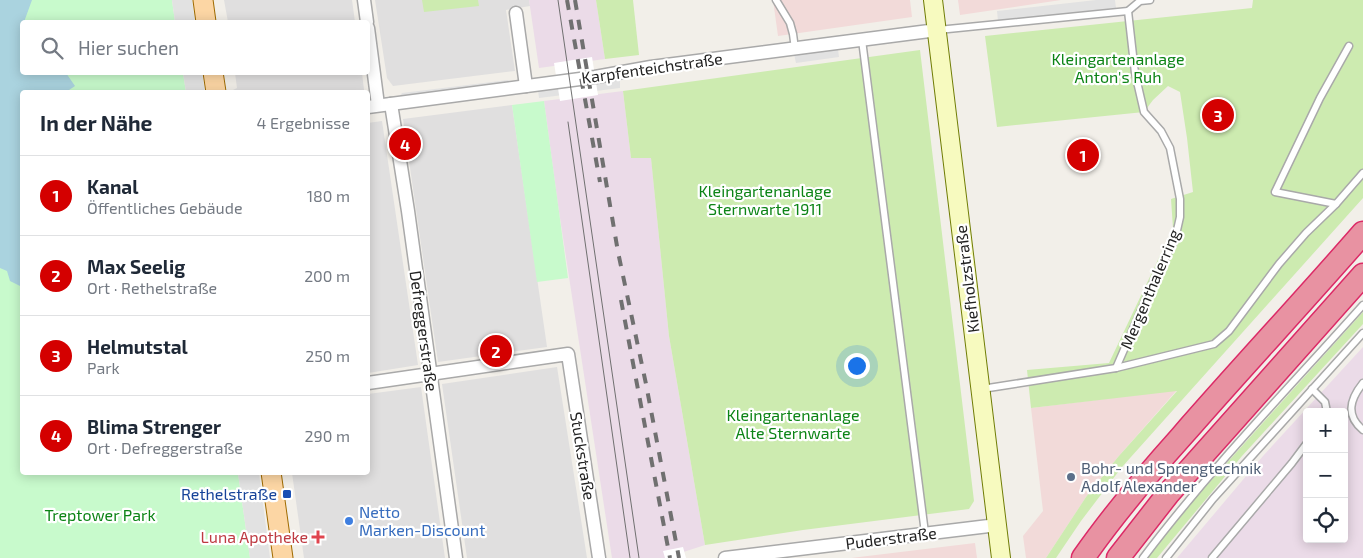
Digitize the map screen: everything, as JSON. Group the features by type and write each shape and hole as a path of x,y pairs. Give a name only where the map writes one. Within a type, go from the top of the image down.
{"highway":[{"path":"1084,558 1104,528 1141,482 1363,233"},
{"path":"1118,558 1168,494 1363,275"}],"main road":[{"path":"202,0 206,20"},
{"path":"213,75 216,90"},
{"path":"271,475 283,558"}],"street":[{"path":"364,0 367,20"},
{"name":"Kiefholzstraße","path":"934,0 1001,558"},
{"path":"516,12 526,86"},
{"name":"Karpfenteichstraße","path":"379,105 937,30"},
{"name":"Defreggerstraße","path":"370,42 379,105 408,211 456,558"},
{"name":"Stuckstraße","path":"430,374 568,354 599,558"},
{"path":"370,384 430,374"},
{"name":"Puderstraße","path":"725,558 997,525"}],"lane":[{"path":"776,0 790,23 794,34 795,49"},
{"path":"937,30 1128,11 1140,1 1150,0"},
{"name":"Mergenthalerring","path":"1116,368 1174,239 1180,217 1180,199 1170,148 1161,131 1144,112 1135,73 1128,11"},
{"path":"862,40 925,534"},
{"path":"1349,46 1320,98 1275,192 1336,204 1363,173"},
{"name":"Mergenthalerring","path":"980,389 1116,368 1214,344 1229,331 1257,292 1301,239 1336,204"},
{"path":"1143,558 1164,530 1212,474 1363,305"},
{"path":"1166,558 1213,499 1363,333"},
{"path":"1363,384 1356,392 1350,404 1352,415 1363,430"},
{"path":"1312,389 1325,402 1326,408"},
{"path":"1212,558 1303,449"}],"shaded area":[{"path":"172,0 192,0 195,20 175,20"},
{"path":"224,0 352,0 355,20 228,20"},
{"path":"375,0 529,0 530,6 506,10 515,71 393,86 387,78"},
{"path":"529,0 596,0 605,59 539,68"},
{"path":"773,0 910,0 912,17 778,36"},
{"path":"958,0 1061,0 960,15"},
{"path":"1096,0 1115,0 1116,8 998,21 997,11"},
{"path":"838,49 839,57 796,63 794,54"},
{"path":"183,75 202,75 205,90 186,90"},
{"path":"235,75 362,75 364,90 233,90 237,88"},
{"path":"620,79 620,88 539,98 538,90"},
{"path":"508,80 512,83 399,97 402,93"},
{"path":"623,91 631,158 651,157 669,336 705,545 665,558 612,558 544,101"},
{"path":"512,105 547,347 438,362 403,119"},
{"path":"382,121 418,365 370,373 370,123"},
{"path":"1363,347 1363,558 1177,558 1263,456 1303,412 1303,543 1348,543 1348,408 1307,408"},
{"path":"557,367 587,558 467,558 442,384"},
{"path":"421,387 445,558 304,558 292,475 370,475 370,394"},
{"name":"Bohr- und Sprengtechnik Adolf Alexander","path":"1177,390 1118,457 1086,497 1046,558 1026,558 1023,536 1043,511 1031,408"},
{"path":"238,475 259,475 270,558 250,558"},
{"path":"975,543 977,558 851,558"}],"green space":[{"name":"Treptower Park","path":"0,0 172,0 175,20 20,20 20,75 183,75 186,90 20,90 20,475 238,475 250,558 0,558"},
{"path":"422,0 478,0 479,6 424,12"},
{"path":"596,0 633,0 639,55 605,59"},
{"name":"Kleingartenanlage Anton's Ruh","path":"1253,0 1363,0 1363,198 1122,467 1056,558 1046,558 1086,497 1118,457 1177,391 1031,408 1027,370 1109,363 1173,228 1171,199 1193,192 1187,138 1180,92 1168,86 1153,100 1144,112 997,127 985,36 1252,8"},
{"path":"920,50 974,501 969,509 803,530 705,545 669,336 651,158 631,158 623,91"},
{"path":"544,101 568,278 537,282 512,105"},
{"path":"1363,312 1363,324 1242,456 1157,558 1146,558 1197,496"}],"water":[{"path":"0,0 32,0 25,20 20,20 20,75 67,75 75,86 69,90 20,90 20,286 10,281 7,271 0,268"}],"pier":[{"path":"592,57 598,95 560,101 554,63"},
{"path":"683,547 686,558 665,558 663,551"}],"tram line":[{"path":"558,0 639,558"},
{"path":"568,122 630,558"}],"railway":[{"path":"567,0 600,182"},
{"path":"575,0 618,252 646,384 679,558"},
{"path":"621,300 670,558"}],"place":[{"name":"Helmutstal","path":"1218,115"},
{"name":"Blima Strenger","path":"405,144"},
{"name":"Kanal","path":"1083,155"},
{"name":"Max Seelig","path":"496,351"},
{"name":"Bohr- und Sprengtechnik Adolf Alexander","path":"1071,477"},
{"name":"Rethelstraße","path":"287,494"},
{"name":"Netto Marken-Discount","path":"349,521"},
{"name":"Luna Apotheke","path":"318,537"}],"park label":[{"name":"Kleingartenanlage Sternwarte 1911","path":"765,200"},
{"name":"Kleingartenanlage Alte Sternwarte","path":"793,424"}]}
